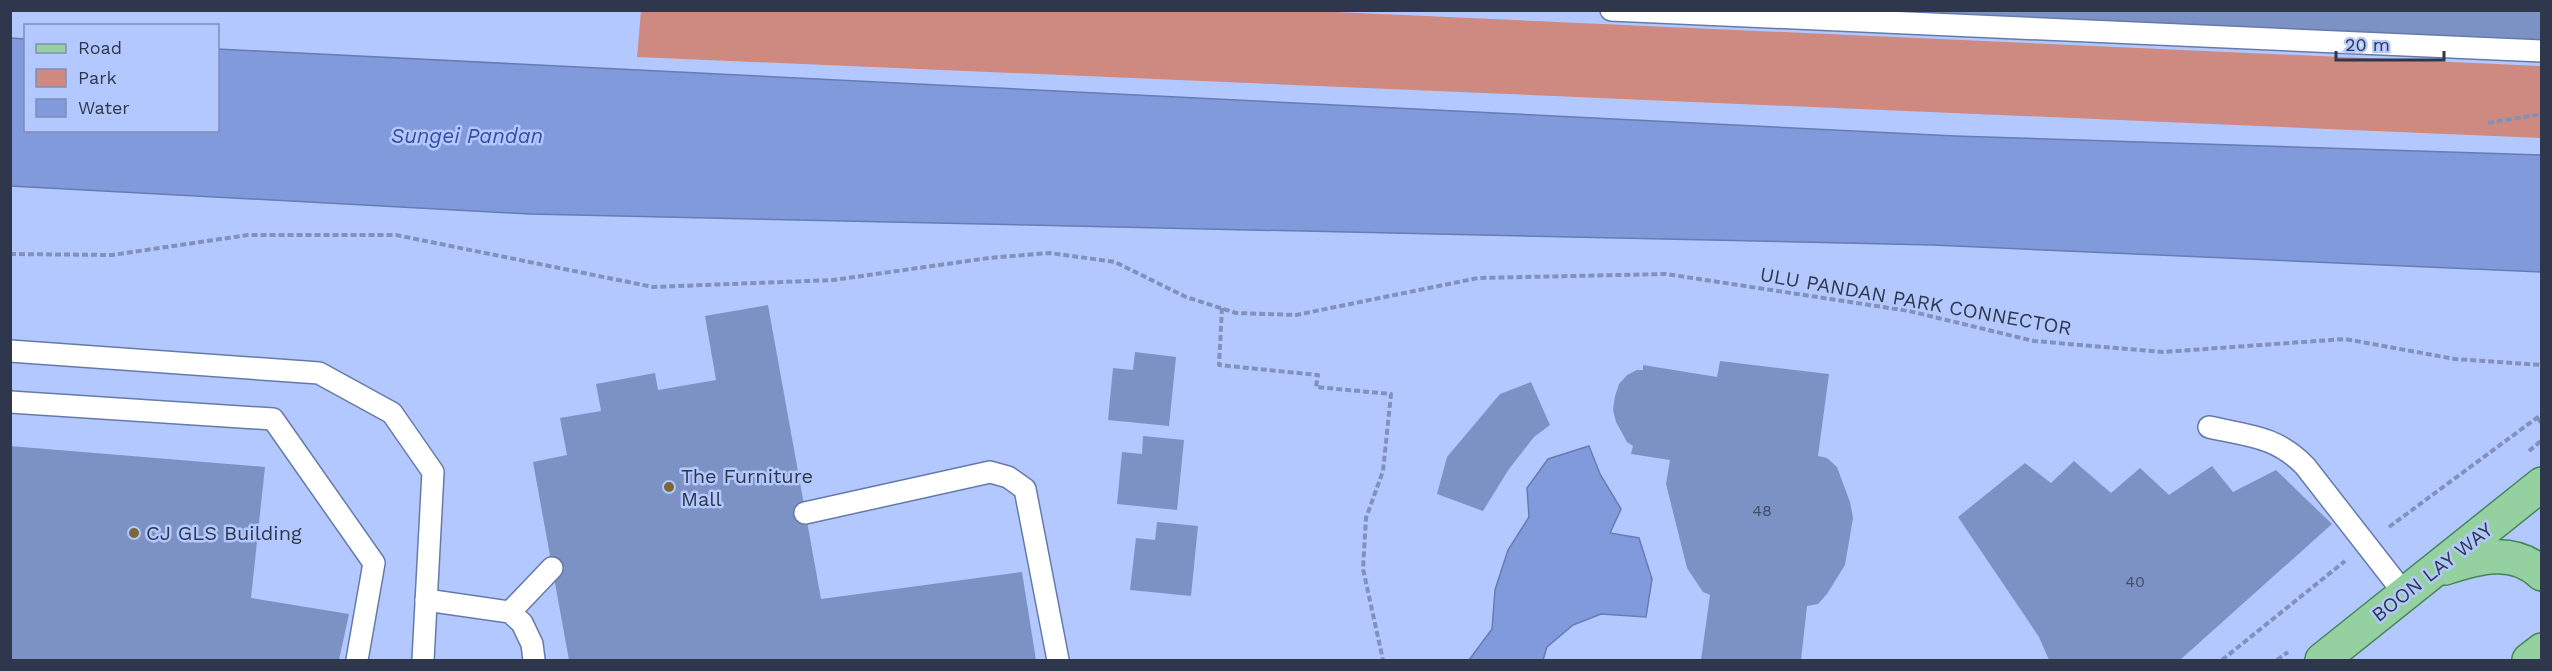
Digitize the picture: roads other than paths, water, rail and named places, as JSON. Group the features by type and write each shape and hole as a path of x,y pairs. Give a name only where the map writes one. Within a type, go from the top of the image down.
{"main road":[{"name":"BOON LAY WAY","path":"2322,660 2541,484"},
{"path":"2432,572 2472,559 2496,556 2516,558 2531,564 2541,574"},
{"path":"2529,660 2541,650"}],"lane":[{"path":"1611,10 2541,51"},
{"path":"10,351 319,373 392,413 433,472 423,660"},
{"path":"10,402 273,419 374,563 357,660"},
{"path":"2210,427 2275,442 2290,450 2404,593"},
{"path":"805,513 990,472 1008,477 1025,489 1058,660"},
{"path":"510,612 552,568"},
{"path":"426,600 510,612 522,622 532,644 534,660"}],"water":[{"name":"Sungei Pandan","path":"11,38 24,39 24,132 219,132 219,49 1955,136 2541,155 2541,272 1933,245 530,214 11,186"},
{"path":"1589,446 1600,474 1621,509 1610,533 1639,538 1652,579 1646,617 1601,614 1573,625 1547,647 1543,660 1469,660 1492,629 1495,590 1508,550 1529,517 1527,488 1548,459"}],"place":[{"name":"The Furniture Mall","path":"669,487"},
{"name":"CJ GLS Building","path":"134,533"}]}
